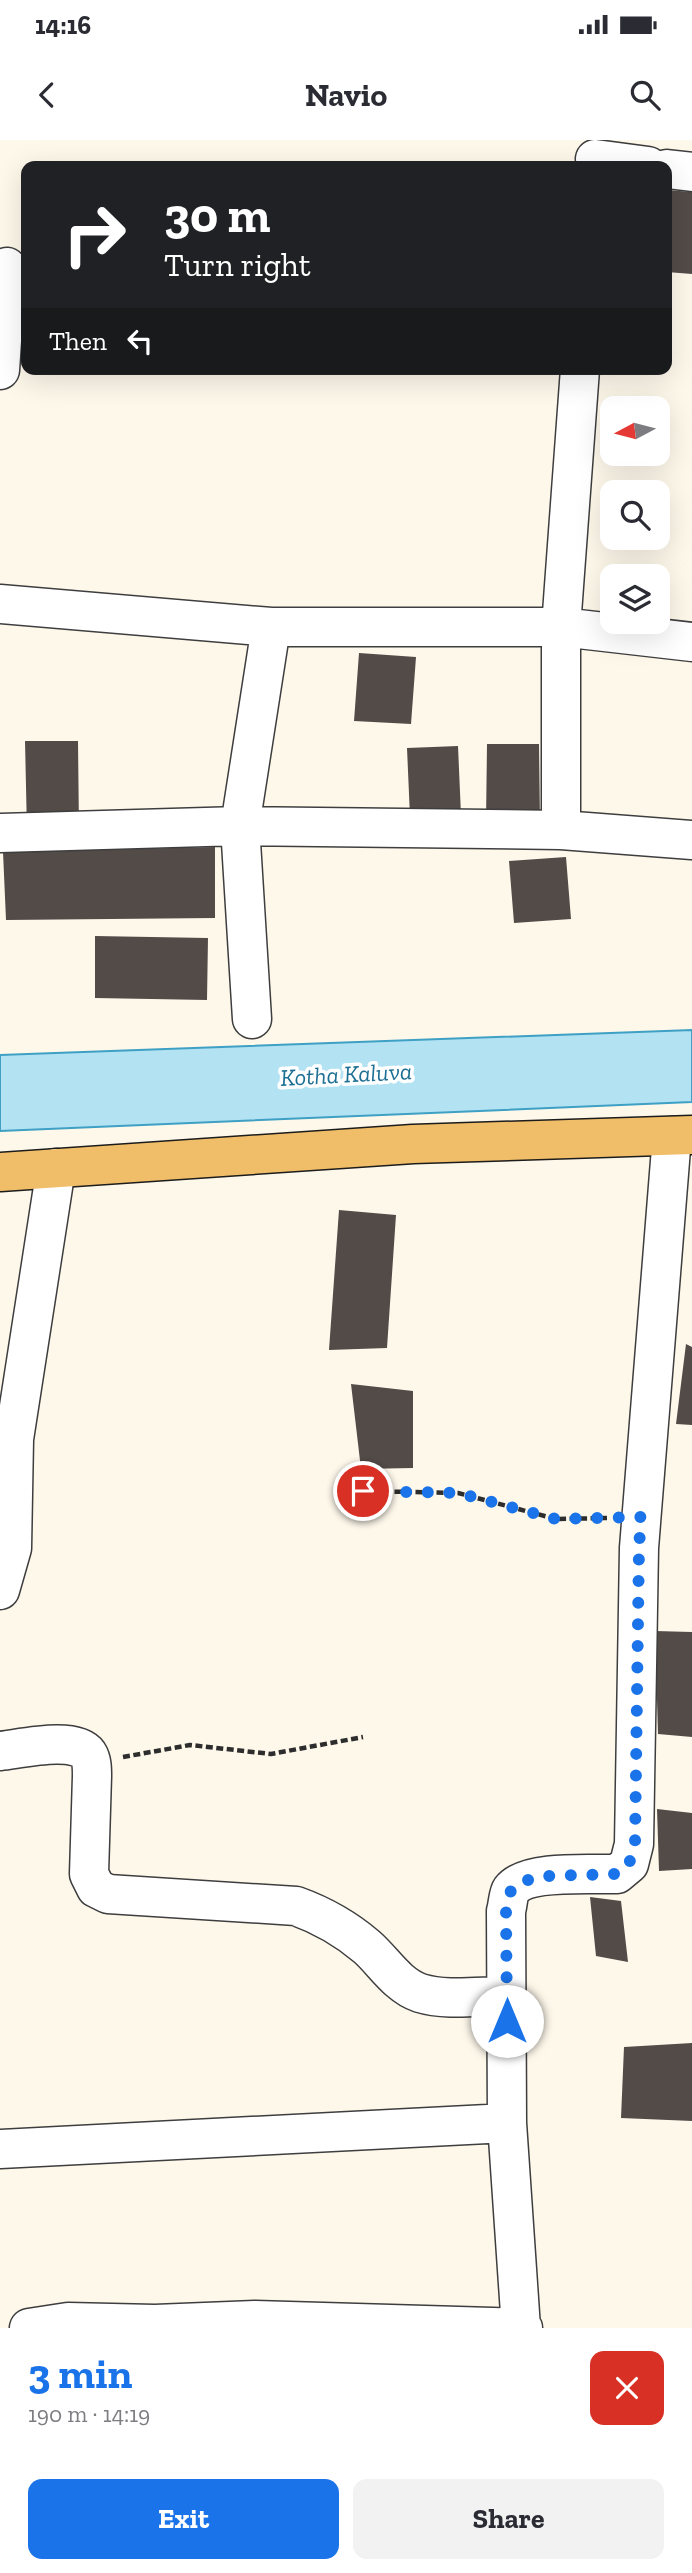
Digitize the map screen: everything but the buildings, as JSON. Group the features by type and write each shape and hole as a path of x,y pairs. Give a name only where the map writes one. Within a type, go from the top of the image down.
{"main road":[{"path":"0,1172 413,1144 682,1135"}],"street":[{"path":"596,155 624,161"},
{"path":"672,170 692,172"},
{"path":"0,370 7,267"},
{"path":"561,830 561,627 580,375"},
{"path":"0,604 271,626 561,627 692,642"},
{"path":"252,1019 240,826 271,626"},
{"path":"0,833 240,826 561,830 692,840"},
{"path":"29,2328 68,2322 155,2326 255,2320 522,2328 507,2123 506,1911 511,1890 523,1881 547,1876 617,1874 629,1864 635,1844 641,1517 682,1135"},
{"path":"0,1590 12,1548 14,1439 56,1168"},
{"path":"0,1751 61,1744 75,1746 87,1752 91,1763 89,1874 96,1888 108,1894 296,1906 317,1914 351,1935 366,1946 403,1984 417,1992 435,1996 507,1996"},
{"path":"0,2149 507,2123"}],"path":[{"path":"363,1491 458,1493 556,1519 641,1517"},
{"path":"91,1763 190,1745 271,1754 363,1737"}],"water":[{"name":"Kotha Kaluva","path":"692,1030 692,1102 0,1131 0,1055"}],"route":[{"path":"363,1491 458,1493 556,1519 641,1517 635,1844 629,1864 617,1874 547,1876 523,1881 511,1890 506,1911 507,2021"}]}
